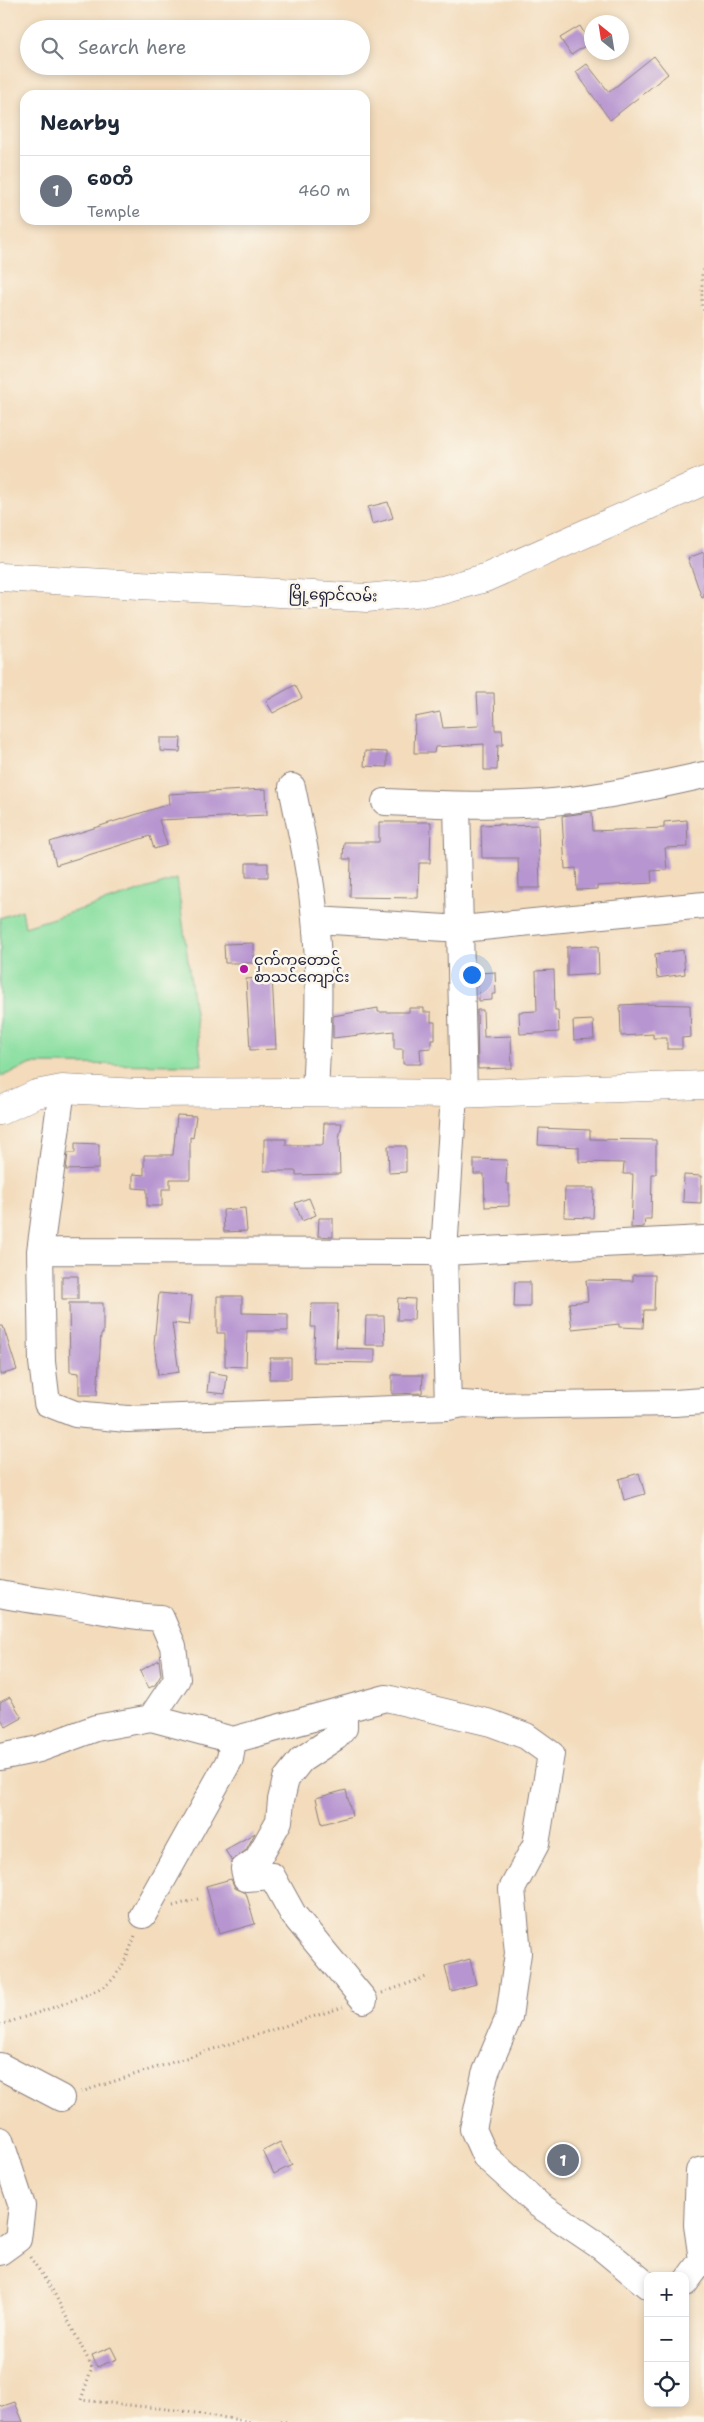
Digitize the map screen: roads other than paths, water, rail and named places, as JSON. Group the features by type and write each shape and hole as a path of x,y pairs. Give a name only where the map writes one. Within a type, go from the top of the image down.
{"main road":[{"name":"မြို့ရှောင်လမ်း","path":"0,577 367,598 443,590 486,578 704,481"},
{"path":"0,1111 36,1094 62,1089 139,1093 315,1092 459,1094 704,1085"}],"street":[{"path":"385,802 458,805 554,802 655,786 704,775"},
{"path":"292,787 308,864 316,920 319,1011 315,1092"},
{"path":"448,1407 444,1252 459,1094 462,929 458,805"},
{"path":"316,920 462,929 704,905"},
{"path":"62,1089 40,1251 42,1362 47,1404 75,1414 127,1419 448,1407 463,1404 491,1406 704,1401"},
{"path":"40,1251 444,1252 704,1239"},
{"path":"0,1594 133,1617 160,1618 173,1646 177,1679 151,1718"},
{"path":"0,1757 39,1749 96,1728 151,1718 233,1740 386,1698 491,1723 526,1736 551,1754 536,1844 512,1889 518,1953 509,2017 486,2074 473,2128 485,2156 539,2205 601,2247 644,2283"},
{"path":"341,1711 344,1719 344,1728 336,1737 301,1760 286,1779 278,1821 256,1860 244,1869 246,1878 272,1876 293,1914 364,2000"},
{"path":"143,1915 230,1759 233,1740"},
{"path":"0,2066 61,2098"},
{"path":"0,2140 22,2206 9,2245"},
{"path":"689,2278 702,2260 697,2225 699,2172 704,2170"}],"place":[{"name":"ငှက်ကတောင် စာသင်ကျောင်း","path":"244,969"},
{"name":"စေတီ","path":"563,2160"}]}
